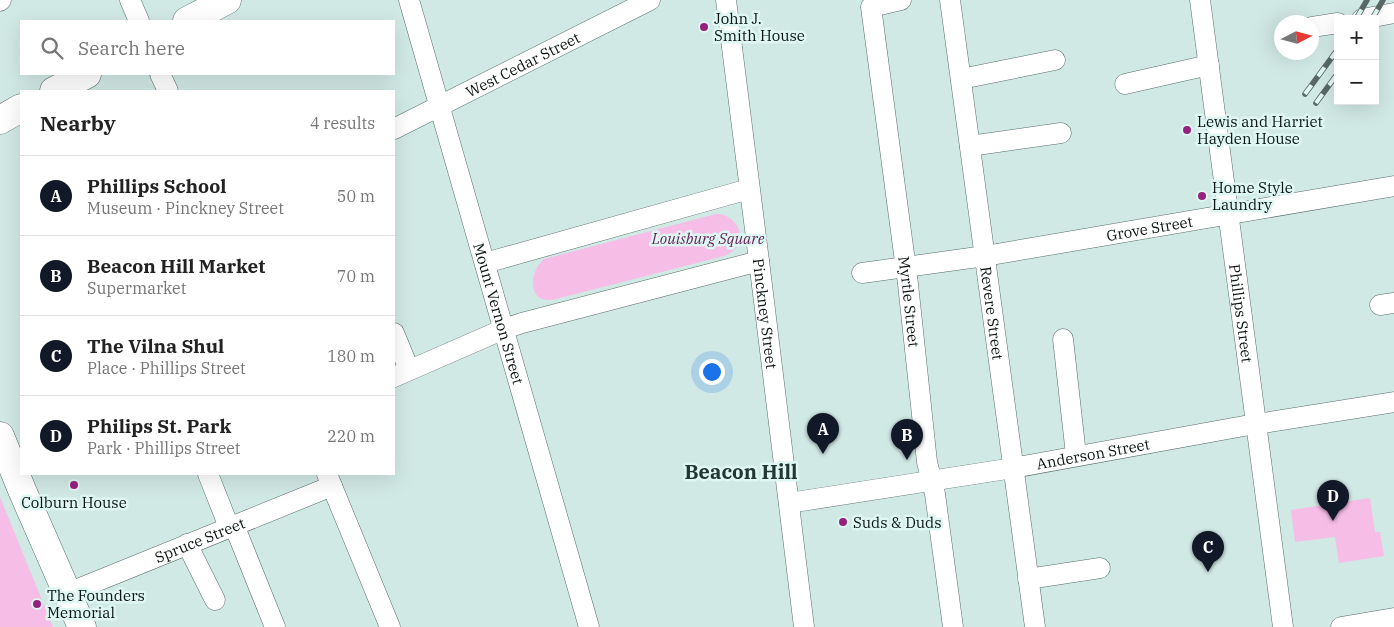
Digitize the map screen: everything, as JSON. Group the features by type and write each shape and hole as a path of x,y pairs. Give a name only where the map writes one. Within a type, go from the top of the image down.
{"main road":[{"path":"189,20 227,0"},
{"path":"56,90 85,75"},
{"path":"0,120 20,109"},
{"path":"0,436 82,627"}],"street":[{"path":"130,0 139,20"},
{"name":"Mount Vernon Street","path":"409,0 589,627"},
{"name":"West Cedar Street","path":"395,128 650,0"},
{"name":"Pinckney Street","path":"726,0 749,189 760,261 804,627"},
{"name":"Myrtle Street","path":"901,0 871,7 906,267 926,462 935,494 953,627"},
{"name":"Phillips Street","path":"1200,0 1283,627"},
{"name":"Revere Street","path":"954,1 960,79 1035,627"},
{"path":"1379,16 1394,14"},
{"path":"1319,26 1334,24"},
{"path":"960,79 1055,60"},
{"path":"1124,84 1209,65"},
{"path":"160,75 168,90"},
{"path":"970,146 1060,133"},
{"name":"Grove Street","path":"862,273 985,256 1394,186"},
{"path":"485,263 749,189"},
{"path":"395,339 400,369 504,329 760,261"},
{"path":"1063,339 1076,456"},
{"name":"Anderson Street","path":"789,503 1013,468 1256,424 1394,402"},
{"path":"208,475 275,627"},
{"path":"329,480 390,627"},
{"name":"Spruce Street","path":"68,593 232,526 329,480"},
{"path":"187,544 215,600"},
{"path":"1028,579 1100,568"},
{"path":"1341,627 1394,618"}],"green space":[{"name":"Louisburg Square","path":"716,214 733,220 739,230 740,241 737,247 724,256 554,299 548,300 536,295 533,283 534,276 536,269 544,259"},
{"path":"0,497 53,627 0,627"},
{"path":"1370,498 1375,532 1380,532 1384,556 1339,563 1335,537 1295,542 1291,510"}],"railway":[{"path":"1358,15 1367,0"},
{"path":"1374,15 1383,0"},
{"path":"1305,94 1334,54"},
{"path":"1316,103 1334,78"}],"place":[{"name":"John J. Smith House","path":"704,27"},
{"name":"Lewis and Harriet Hayden House","path":"1187,130"},
{"name":"Home Style Laundry","path":"1202,196"},
{"name":"Phillips School","path":"823,454"},
{"name":"Beacon Hill Market","path":"907,460"},
{"name":"Colburn House","path":"74,485"},
{"name":"Philips St. Park","path":"1333,521"},
{"name":"Suds & Duds","path":"843,522"},
{"name":"The Vilna Shul","path":"1208,572"},
{"name":"The Founders Memorial","path":"37,604"}],"district":[{"name":"Beacon Hill","path":"741,471"}]}
